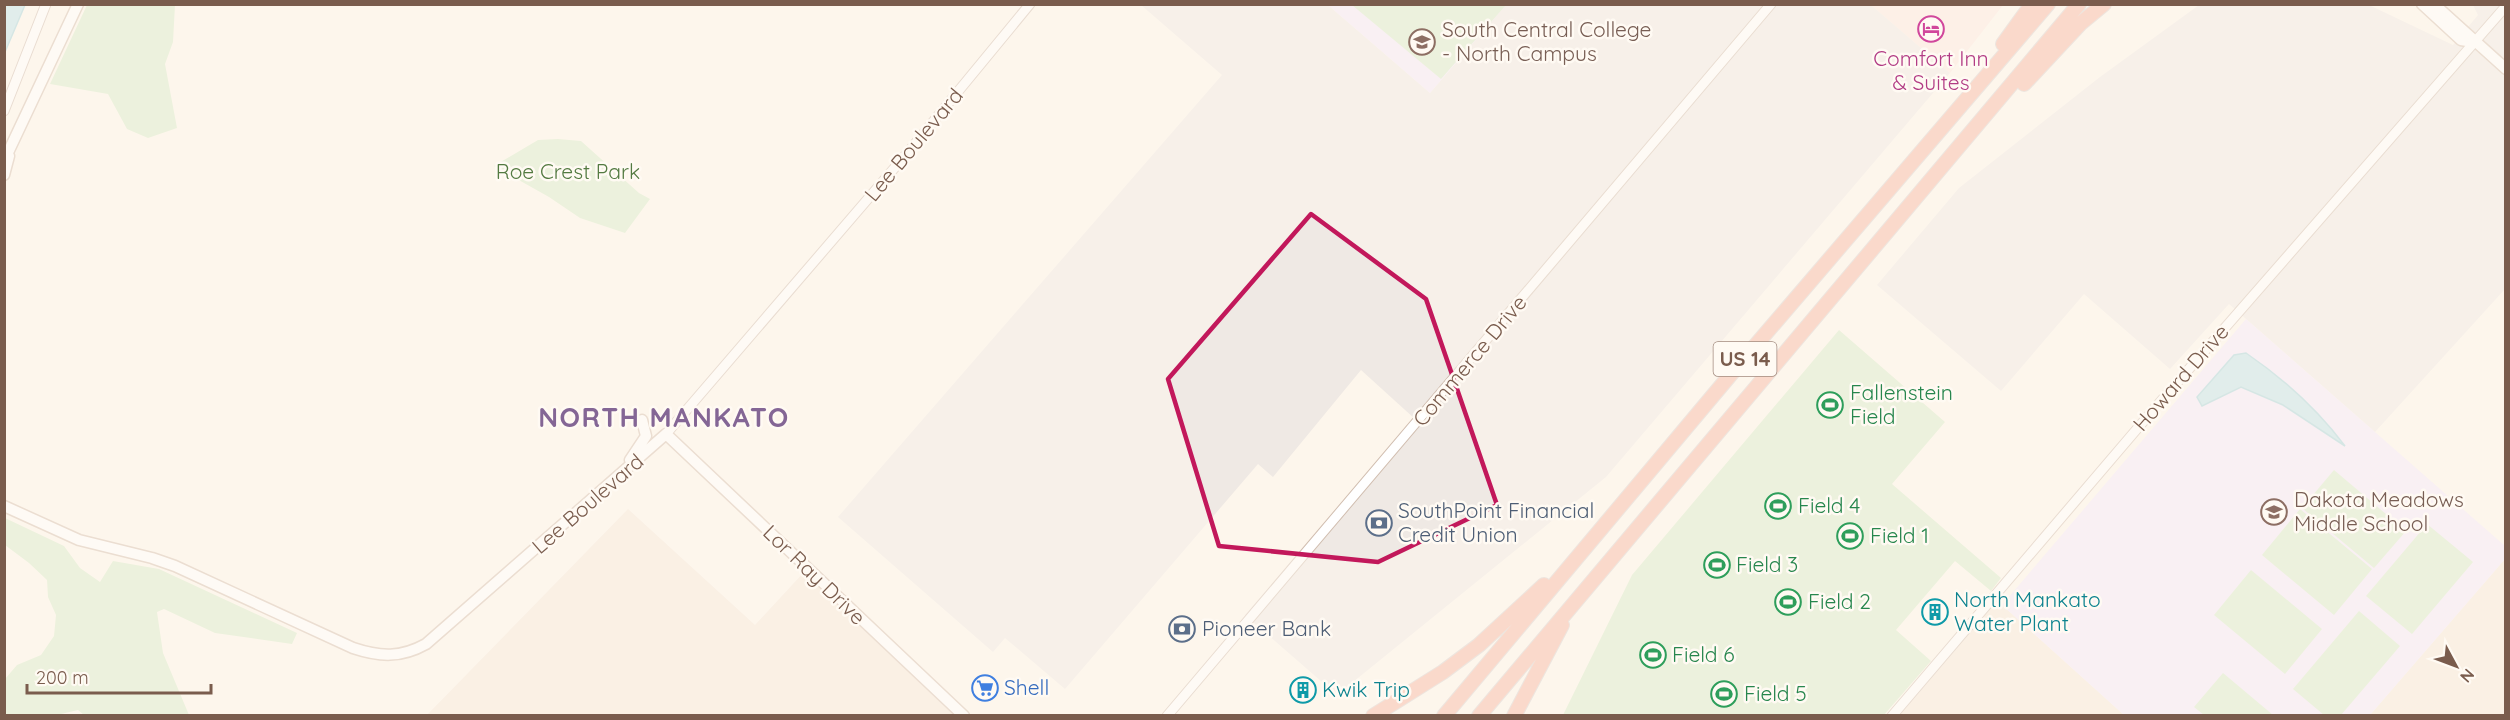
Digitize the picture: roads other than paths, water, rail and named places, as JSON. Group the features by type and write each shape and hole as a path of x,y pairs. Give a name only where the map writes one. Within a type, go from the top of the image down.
{"highway":[{"name":"US 14","path":"1977,86 1989,63 2032,4"},
{"name":"US 14","path":"1444,716 2048,4"},
{"name":"US 14","path":"1479,716 1581,592 2079,4"},
{"path":"1991,109 2023,84 2081,23 2104,4"},
{"path":"1373,716 1443,672 1479,645 1589,543"},
{"path":"1514,716 1538,667 1581,592"}],"main road":[{"path":"4,175 7,157 78,4"},
{"path":"2422,4 2461,39 2473,42"},
{"path":"2434,4 2505,69"},
{"path":"617,477 646,436 642,420"},
{"name":"Lee Boulevard","path":"4,506 79,540 152,558 174,566 353,648 383,656 414,651 426,644 666,434"},
{"name":"Lor Ray Drive","path":"666,434 964,716"}],"street":[{"path":"4,111 46,4"},
{"name":"Lee Boulevard","path":"666,434 909,151 1030,4"},
{"name":"Commerce Drive","path":"1167,716 1771,4"},
{"name":"Howard Drive","path":"1892,716 2170,391 2505,6"}],"water":[{"path":"4,5 25,5 5,52"},
{"path":"2246,353 2299,395 2345,446 2283,405 2241,387 2202,406 2197,397 2234,355"}],"place":[{"name":"Comfort Inn & Suites","path":"1931,29"},
{"name":"South Central College - North Campus","path":"1422,42"},
{"name":"Fallenstein Field","path":"1830,405"},
{"name":"Field 4","path":"1778,506"},
{"name":"Dakota Meadows Middle School","path":"2274,512"},
{"name":"SouthPoint Financial Credit Union","path":"1379,523"},
{"name":"Field 1","path":"1850,536"},
{"name":"Field 3","path":"1717,565"},
{"name":"Field 2","path":"1788,602"},
{"name":"North Mankato Water Plant","path":"1935,612"},
{"name":"Pioneer Bank","path":"1182,629"},
{"name":"Field 6","path":"1653,655"},
{"name":"Shell","path":"985,688"},
{"name":"Kwik Trip","path":"1303,690"},
{"name":"Field 5","path":"1724,694"}],"district":[{"name":"NORTH MANKATO","path":"664,418"}],"park label":[{"name":"Roe Crest Park","path":"568,172"}]}
